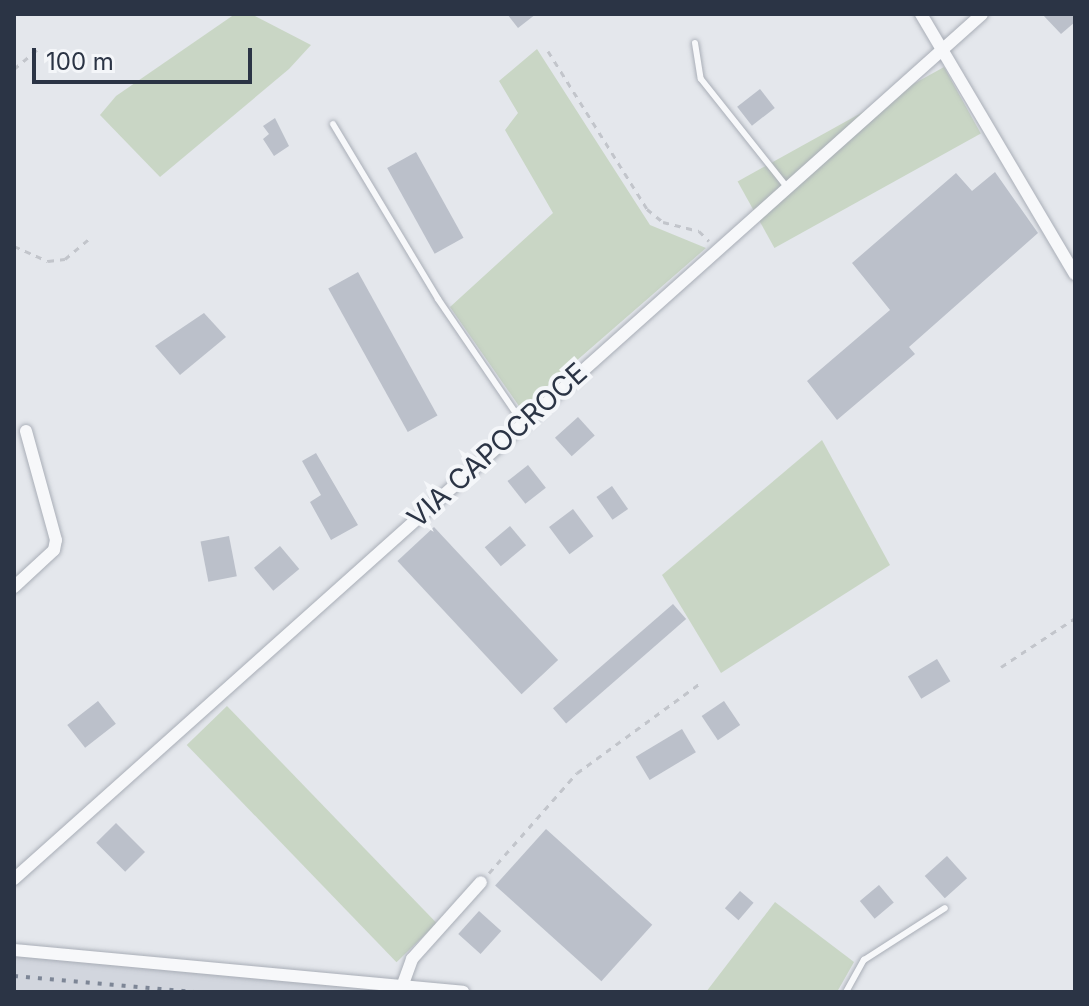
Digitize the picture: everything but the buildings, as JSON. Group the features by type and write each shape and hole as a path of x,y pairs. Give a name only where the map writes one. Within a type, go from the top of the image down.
{"street":[{"path":"921,14 945,47 1075,274"},
{"name":"VIA CAPOCROCE","path":"14,879 982,14"},
{"path":"14,587 54,550 56,540 26,431"},
{"path":"403,984 412,959 481,882"},
{"path":"14,950 463,992"}],"lane":[{"path":"695,43 701,79 787,187"},
{"path":"333,124 438,299 522,422"},
{"path":"846,992 864,960 945,908"}],"path":[{"path":"14,69 40,47"},
{"path":"548,51 647,209 663,222 699,231 717,249"},
{"path":"14,246 48,261 65,259 89,239"},
{"path":"1001,667 1075,618"},
{"path":"481,882 577,773 699,684"}],"shaded area":[{"path":"14,954 402,992 14,992"}],"green space":[{"path":"235,14 251,14 311,45 289,69 160,177 100,115 116,96"},
{"path":"537,49 650,225 706,248 521,409 450,307 553,213 505,130 518,113 499,81"},
{"path":"944,67 981,133 774,248 738,181"},
{"path":"822,440 890,565 721,673 662,575"},
{"path":"227,706 437,923 397,962 187,745"},
{"path":"775,902 854,962 837,992 706,992"}],"railway":[{"path":"14,976 194,992"}]}
